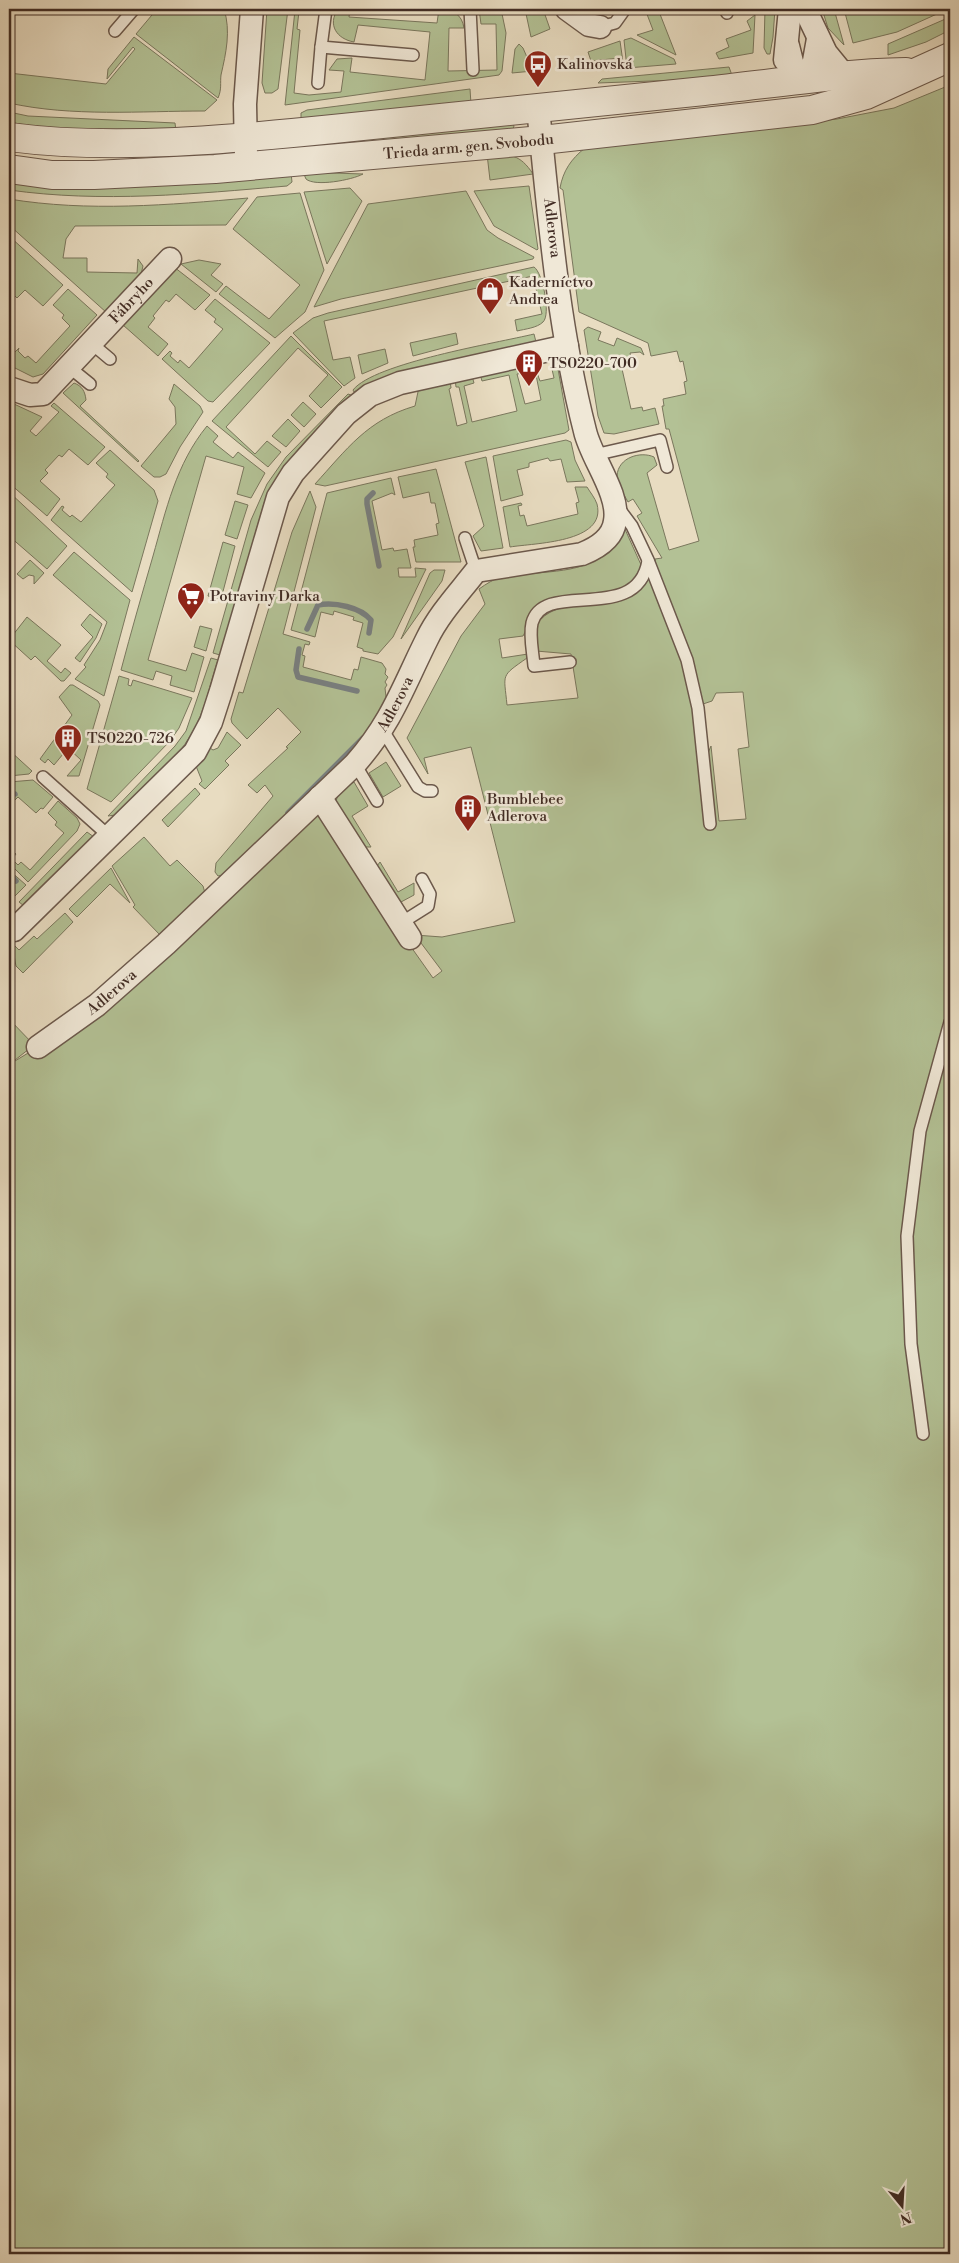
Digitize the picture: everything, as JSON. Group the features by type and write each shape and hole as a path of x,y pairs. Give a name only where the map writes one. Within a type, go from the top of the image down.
{"street":[{"path":"246,166 245,137 252,9"},
{"path":"567,9 589,24 600,27"},
{"path":"778,84 788,46 790,9"},
{"path":"805,9 818,39 847,87"},
{"path":"680,124 716,108 789,99 801,92 814,61 818,39"},
{"path":"788,46 793,66 807,80"},
{"name":"Trieda arm. gen. Svobodu","path":"9,169 52,175 113,175 246,166 542,140 812,110 847,87 920,71 950,57"},
{"name":"Trieda arm. gen. Svobodu","path":"9,137 49,142 117,144 245,137 807,80 847,87"},
{"name":"Adlerova","path":"38,1047 110,995 320,797 358,770 398,701 434,626 476,571 572,557 594,550 604,542 611,532 616,520 614,503 585,434 568,346 538,108"},
{"name":"Fábryho","path":"9,388 30,395 43,394 170,259"},
{"path":"9,925 14,930 187,761 203,740 221,691 278,497 293,473 346,414 370,395 400,383 568,346"},
{"path":"320,797 369,858 405,930"}],"lane":[{"path":"115,31 134,9"},
{"path":"318,83 326,9"},
{"path":"470,9 473,70"},
{"path":"600,27 615,23 624,9"},
{"path":"321,47 414,55"},
{"path":"91,343 110,359"},
{"path":"69,367 90,384"},
{"path":"594,455 660,440 667,467"},
{"path":"614,503 632,526 648,560 687,660 698,708 710,824"},
{"path":"465,538 476,571"},
{"path":"570,662 534,666 531,633 532,622 537,613 556,603 628,593 638,586 646,574 648,560"},
{"path":"382,729 418,787 425,791 432,791"},
{"path":"358,770 377,801"},
{"path":"43,777 110,837"},
{"path":"405,930 428,906 430,894 422,878"},
{"path":"923,1434 911,1344 907,1236 920,1131 950,1022"}],"green space":[{"path":"157,9 224,9 227,42 218,98 136,34"},
{"path":"267,9 288,9 278,89 272,93 265,93 262,83"},
{"path":"338,9 350,9 349,17 437,23 439,9 456,13 461,19 464,28 449,28 448,71 497,70 496,24 481,24 479,9 501,9 506,33 502,71 499,75 285,105 295,10 299,11 297,29 300,30 294,93 309,95 341,92 344,71 329,70 337,59 352,58 350,72 425,80 430,32 358,25 354,42 343,38 334,26 333,20"},
{"path":"525,9 543,9 550,29 531,37"},
{"path":"645,9 658,9 676,55 637,35 653,30"},
{"path":"765,9 775,9 770,54 767,54 764,48"},
{"path":"822,9 834,9 844,45 828,28"},
{"path":"844,9 948,9 897,32 853,43"},
{"path":"755,15 753,53 719,59 716,53 729,47 726,39 751,30 747,21"},
{"path":"950,17 950,30 926,42 888,55 888,44"},
{"path":"134,37 217,100 205,111 82,112 9,103 9,73 106,84 135,49 133,47 107,79 108,69"},
{"path":"631,38 674,59 676,64 627,68 624,40"},
{"path":"620,41 624,69 614,70 614,67 621,66 620,58 591,61 588,52"},
{"path":"519,44 523,48 533,71 512,73 515,49"},
{"path":"729,67 733,78 598,83 602,79"},
{"path":"950,85 950,2254 9,2254 9,1019 34,1045 10,1064 38,1047 317,814 433,978 442,971 415,935 442,937 515,922 471,747 424,758 428,774 407,738 461,636 485,604 479,589 493,580 506,575 556,571 583,566 606,552 616,541 624,527 642,567 642,572 628,588 536,608 531,615 523,636 499,639 502,658 528,654 527,658 512,669 506,677 507,705 578,698 571,654 536,651 536,625 545,616 568,606 622,599 640,589 649,578 675,640 687,678 697,733 705,827 715,825 708,753 711,746 719,821 746,819 738,749 749,747 743,692 716,693 712,701 703,704 656,570 655,559 662,558 637,516 642,513 633,499 628,502 617,479 618,469 621,464 631,457 649,455 654,457 657,465 647,473 669,550 699,541 669,429 666,429 662,406 664,406 663,399 686,394 684,382 687,381 683,361 680,362 677,351 651,356 648,343 579,312 563,190 560,188 561,182 568,166 585,148 837,119 894,108"},
{"path":"470,89 471,104 301,120 301,113 307,110"},
{"path":"9,112 28,116 175,123 176,131 92,131 29,126 9,122"},
{"path":"512,122 513,129 301,151 300,142"},
{"path":"487,154 502,154 519,159 524,162 533,174 490,180"},
{"path":"303,172 363,174 325,183 306,179"},
{"path":"291,173 292,182 287,186 183,194 113,197 44,194 9,190 9,179"},
{"path":"529,186 537,250 494,226 474,191"},
{"path":"350,188 362,201 327,264 304,192"},
{"path":"466,191 487,230 534,257 533,259 341,299 314,307 368,204"},
{"path":"300,193 324,270 305,312 275,338 219,294 226,286 269,319 300,285 233,229 257,197"},
{"path":"248,198 226,225 75,226 66,239 63,258 87,258 87,272 137,273 138,259 143,266 141,274 107,313 9,225 9,199 69,205 128,206"},
{"path":"9,236 63,285 43,306 25,290 17,298 15,296 9,302"},
{"path":"199,260 221,264 211,275 223,284 216,292 181,264"},
{"path":"174,267 210,295 195,310 176,294 169,302 166,300 153,316 155,318 148,327 168,344 158,356 123,325"},
{"path":"534,267 543,285 546,311 543,322 531,328 517,331 515,320 542,314 533,276 324,321 333,360 350,357 355,378 344,386 293,333 313,318 328,313"},
{"path":"68,289 97,315 43,374 33,377 9,365 9,358 19,348 18,351 25,358 28,356 36,363 70,326 62,318 64,315 53,305"},
{"path":"215,299 270,343 213,402 208,401 162,359 170,351 172,353 170,356 178,363 180,360 189,368 223,329 214,322 216,319 205,310"},
{"path":"588,327 601,332 598,340 614,346 617,338 641,348 644,355 640,352 630,353 631,357 620,360 631,409 642,407 643,411 655,408 659,424 614,434 604,433 598,416 584,330"},
{"path":"456,333 458,344 413,356 410,343"},
{"path":"534,334 536,342 372,382 354,392 353,390 365,380 410,363"},
{"path":"291,336 342,387 321,408 309,396 328,375 298,348 226,427 255,454 267,441 281,452 268,467 212,421"},
{"path":"385,349 388,363 362,374 358,355"},
{"path":"522,365 524,373 517,374 525,404 541,400 535,370 540,381 554,378 551,365 558,369 569,430 565,433 325,486 315,484 359,437 384,419 415,406 419,387 450,380 451,388 449,389 457,426 467,423 459,387 456,387 455,379 472,376 474,383 464,386 472,422 517,411 509,375 482,381 480,374"},
{"path":"74,383 83,389 85,394 86,400 80,406 138,462 63,393"},
{"path":"174,384 200,406 203,412 180,447 166,474 154,477 141,466 176,424 175,407 169,399"},
{"path":"348,394 351,395 314,431 292,457 265,500 220,655 213,653 251,520 267,484 286,457"},
{"path":"303,402 316,414 304,427 291,415"},
{"path":"54,403 105,447 88,465 69,449 62,457 59,455 45,470 48,473 40,481 60,499 47,516 9,483 9,407 14,404 42,417 30,431 36,436 59,412 51,406"},
{"path":"288,419 300,431 286,447 272,436"},
{"path":"207,426 218,436 213,442 233,458 238,452 265,473 251,498 237,494 244,467 206,456 148,660 186,671 192,653 204,657 194,692 170,685 172,676 156,671 153,680 121,670 173,488 187,456"},
{"path":"566,440 571,442 575,460 585,481 567,482 561,459 550,461 548,458 529,463 529,467 517,470 523,495 501,501 493,456"},
{"path":"110,450 154,490 158,501 132,592 51,520 62,506 64,507 62,510 70,517 72,515 81,522 115,485 106,477 108,474 96,463"},
{"path":"486,457 503,548 481,551 473,536 484,526 465,462"},
{"path":"436,469 461,562 416,562 413,547 415,547 414,540 438,535 436,524 439,523 435,503 431,503 429,492 403,498 398,477"},
{"path":"391,478 395,495 392,493 372,501 382,550 393,548 394,551 407,549 411,568 398,568 399,577 416,577 415,568 426,569 393,637 378,654 363,651 363,649 357,647 363,623 353,620 354,617 334,611 333,615 321,612 315,637 291,630 327,493"},
{"path":"575,487 587,487 597,504 597,517 591,527 580,534 566,539 510,547 503,507 521,503 522,505 518,506 520,516 524,515 527,526 578,514 576,503 579,502"},
{"path":"310,491 316,507 283,634 310,642 309,645 305,644 302,655 305,656 303,667 351,680 354,669 358,670 361,657 382,663 386,669 385,674 388,677 385,682 387,685 385,688 386,697 389,698 366,736 227,874 218,876 215,872 216,863 273,796 265,785 257,793 248,785 288,748 286,747 301,732 278,708 247,739 232,723 231,719 239,692 243,693 292,532"},
{"path":"9,492 67,546 47,569 9,536"},
{"path":"235,501 248,505 237,539 225,535"},
{"path":"223,542 235,546 221,599 208,596"},
{"path":"74,552 130,600 104,696 75,679 86,667 84,665 100,640 107,622 53,575"},
{"path":"30,560 44,573 34,584 34,576 29,575 23,579 17,574"},
{"path":"434,570 445,570 442,581 401,639 430,573"},
{"path":"90,614 102,624 96,638 80,662 75,658 93,637 81,625"},
{"path":"27,617 61,645 47,661 61,673 65,668 71,673 64,681 61,681 35,656 31,660 9,640"},
{"path":"200,626 212,629 206,651 194,647"},
{"path":"211,658 218,660 207,697 197,725 185,745 147,787 116,815 108,816 175,746 186,731"},
{"path":"119,676 129,679 128,685 131,686 133,680 192,698 179,728 170,741 111,802 87,789"},
{"path":"70,685 98,701 100,705 79,776 67,776 81,760 68,748 54,765 48,759 45,763 40,759 72,715 59,697"},
{"path":"227,732 241,745 225,761 229,765 205,789 199,784 202,781 196,766 210,748 213,750 218,748"},
{"path":"9,750 32,771 29,774 9,776"},
{"path":"386,762 401,786 383,797 369,773"},
{"path":"33,780 53,797 43,809 41,808 36,813 18,797 10,805 9,782"},
{"path":"354,782 368,806 352,816 371,847 362,847 336,805 337,797 341,791"},
{"path":"195,788 200,794 168,827 162,820"},
{"path":"58,801 77,818 80,824 77,831 28,882 9,863 9,857 14,852 16,854 12,859 18,865 21,862 30,870 64,833 55,825 57,822 48,813"},
{"path":"87,832 94,837 24,906 19,902"},
{"path":"144,837 170,866 177,860 203,886 205,893 160,935 133,907 135,905 112,866"},
{"path":"380,862 398,892 414,883 414,895 401,902 395,902 374,870"},
{"path":"111,868 130,903 110,884 77,917 69,909"},
{"path":"9,870 26,885 14,897 9,892"},
{"path":"65,913 73,922 23,973 16,966 12,945 19,950 34,936 37,939"}],"waterway":[{"path":"373,493 367,499 367,504 379,566"},
{"path":"307,629 318,605 332,604 347,606 366,616 371,620 369,633"},
{"path":"299,649 296,670 298,677 357,691"},
{"path":"288,813 363,738"},
{"path":"9,796 15,794"},
{"path":"9,873 16,881"}],"place":[{"name":"Kalinovská","path":"538,88"},
{"name":"Kaderníctvo Andrea","path":"490,315"},
{"name":"TS0220-700","path":"529,387"},
{"name":"Potraviny Darka","path":"191,620"},
{"name":"TS0220-726","path":"68,762"},
{"name":"Bumblebee Adlerova","path":"468,832"}]}
